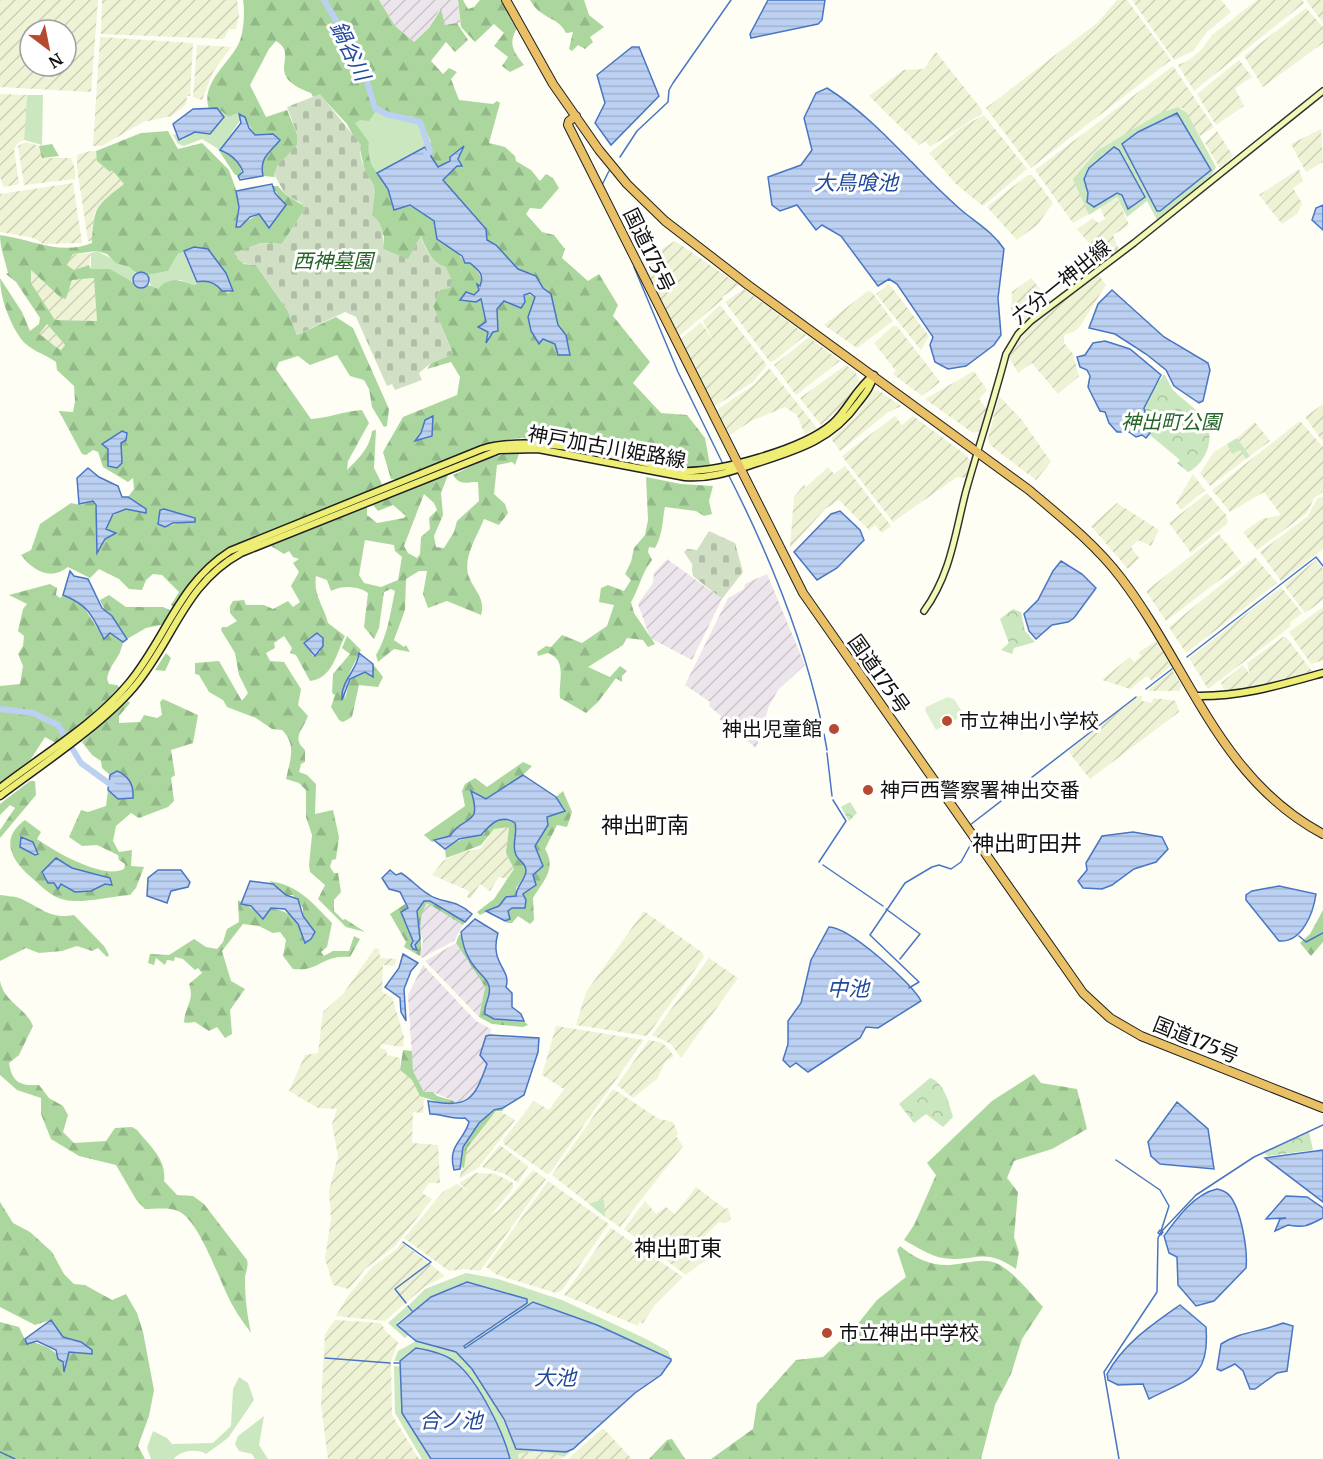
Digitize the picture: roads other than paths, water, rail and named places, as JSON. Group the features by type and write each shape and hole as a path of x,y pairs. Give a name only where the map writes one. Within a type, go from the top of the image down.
{"highway":[{"name":"国道175号","path":"506,0 548,76 576,116 615,169 665,221 748,285 1029,490 1078,532 1120,577 1224,743 1254,783 1286,811 1323,834"},
{"name":"国道175号","path":"576,116 569,121 568,125 737,466 803,593 1090,1002 1115,1022 1141,1035 1323,1108"}],"main road":[{"name":"六分一神出線","path":"924,611 941,585 950,562 966,492 1006,354 1024,327 1323,91"},
{"name":"神戸加古川姫路線","path":"0,788 117,697 145,662 197,577 220,557 242,546 482,448 508,442 548,444 680,471 712,471 737,466 803,448 831,433 850,414 872,385 874,375"},
{"name":"神戸加古川姫路線","path":"0,796 125,696 155,659 195,590 221,565 241,553 499,450 538,449 685,477 714,477 737,466"},
{"path":"1195,696 1227,696 1255,692 1323,673"}],"water":[{"path":"768,0 825,0 822,20 818,24 751,38 750,34"},
{"path":"632,47 639,47 659,96 611,145 595,123 605,103 597,75"},
{"name":"大鳥喰池","path":"827,88 880,130 943,194 989,232 1004,249 998,298 1001,335 994,345 966,366 948,369 935,362 930,345 933,337 897,284 889,279 878,286 841,236 822,225 816,230 797,205 780,211 772,205 768,177 801,165 812,150 804,118 816,93"},
{"path":"217,108 224,117 210,134 195,132 179,140 173,124 193,109"},
{"path":"1177,113 1211,170 1160,211 1157,211 1122,144 1138,132"},
{"path":"239,114 245,117 249,128 255,135 273,134 280,140 264,160 263,176 240,180 238,176 243,172 237,161 220,150 241,123"},
{"path":"464,146 458,159 462,166 457,166 443,180 486,229 487,240 496,245 518,269 536,276 543,288 551,294 558,325 566,335 570,355 558,355 555,344 543,339 539,344 531,331 528,317 535,297 530,293 524,295 525,302 521,308 504,301 497,309 498,331 493,332 486,343 488,332 478,327 486,322 481,299 476,302 460,300 466,292 474,295 479,290 477,284 480,286 482,278 480,273 470,263 465,263 462,256 437,239 434,221 410,205 394,210 388,189 377,173 425,147 438,167 450,161 450,157"},
{"path":"1114,147 1119,150 1145,197 1128,209 1122,195 1117,193 1094,207 1087,202 1088,193 1084,179 1089,168"},
{"path":"272,184 275,193 286,205 269,228 259,214 250,217 240,227 236,227 239,207 236,191"},
{"path":"1323,205 1323,230 1312,220 1316,208"},
{"path":"194,247 208,249 226,273 233,291 222,291 208,282 197,282 184,251"},
{"path":"138,272 144,272 149,280 147,286 138,288 133,283 133,277"},
{"path":"1112,290 1164,337 1208,363 1210,370 1203,401 1199,403 1174,386 1166,370 1115,334 1089,328 1098,304"},
{"path":"1105,341 1130,349 1161,375 1144,408 1146,416 1143,426 1150,433 1146,438 1142,435 1136,437 1129,432 1117,432 1109,423 1105,412 1100,411 1088,387 1090,376 1087,370 1080,367 1077,357 1085,355 1093,343"},
{"path":"433,416 432,436 415,441 421,433 425,420"},
{"path":"122,431 127,433 126,440 121,443 122,463 117,468 108,466 108,449 102,444"},
{"path":"88,468 99,477 118,486 122,497 128,497 146,509 146,513 126,509 113,514 106,529 116,533 105,539 97,553 96,505 93,501 79,504 77,478"},
{"path":"164,509 195,518 195,522 173,523 165,527 158,524 160,510"},
{"path":"840,511 860,530 864,540 837,568 817,580 794,552 831,514"},
{"path":"1061,561 1082,574 1096,588 1074,618 1068,622 1052,625 1036,639 1029,631 1024,614 1038,600 1053,571"},
{"path":"70,571 74,576 88,579 102,608 112,616 127,639 123,642 110,633 104,639 84,607 63,595"},
{"path":"317,633 323,638 323,646 315,656 304,643"},
{"path":"359,653 373,664 373,677 365,672 350,679 342,700 346,681 356,665"},
{"path":"117,771 130,782 133,798 118,799 108,790 110,775"},
{"path":"523,775 556,797 565,811 547,817 548,825 535,846 543,866 533,875 536,885 523,894 526,900 525,908 512,908 508,911 510,919 505,921 486,911 499,906 506,897 516,896 517,889 525,875 525,866 515,851 515,823 505,819 500,820 492,824 481,835 459,839 445,849 434,840 450,836 455,829 473,816 475,811 471,791 486,799"},
{"path":"1133,832 1162,837 1168,849 1156,862 1134,869 1112,885 1102,889 1083,888 1078,881 1087,870 1086,863 1102,836"},
{"path":"21,837 33,842 38,854 35,855 20,847"},
{"path":"56,858 72,868 110,878 112,885 105,884 91,891 75,892 61,884 58,889 54,883 48,883 42,872"},
{"path":"158,870 181,870 190,882 188,887 171,891 167,903 147,896 148,878"},
{"path":"390,870 396,875 401,873 433,897 460,906 472,914 465,922 430,901 424,901 417,911 420,939 415,945 417,950 413,949 411,945 413,941 401,912 408,908 400,892 389,889 382,878"},
{"path":"250,881 273,884 286,895 298,899 303,916 315,932 311,939 305,943 298,924 285,909 271,908 263,919 251,906 241,904"},
{"path":"1279,886 1316,894 1309,919 1300,933 1287,940 1279,941 1246,900 1246,895 1252,891"},
{"path":"475,919 498,933 496,952 506,975 506,987 512,993 512,1007 521,1014 524,1021 494,1019 485,1014 490,990 486,980 468,957 461,932"},
{"name":"中池","path":"829,927 851,936 879,957 906,982 921,1001 878,1028 866,1027 860,1038 808,1072 796,1063 790,1067 783,1060 788,1044 788,1021 801,1003 811,960"},
{"path":"403,954 418,963 411,971 404,989 406,1021 401,1012 400,998 385,987 399,968"},
{"path":"486,1036 539,1038 538,1052 524,1095 503,1108 494,1110 479,1123 463,1147 460,1169 454,1170 452,1162 454,1149 469,1122 465,1118 430,1114 428,1101 461,1102 473,1094 487,1064 480,1055"},
{"path":"1177,1102 1208,1129 1214,1169 1160,1164 1151,1156 1148,1142"},
{"path":"1323,1150 1323,1202 1265,1158"},
{"path":"1217,1189 1224,1191 1234,1202 1245,1241 1246,1268 1214,1301 1196,1306 1178,1285 1177,1257 1169,1253 1164,1236 1194,1201"},
{"path":"1286,1196 1307,1197 1323,1208 1323,1218 1306,1226 1288,1225 1275,1231 1280,1219 1286,1218 1266,1219"},
{"name":"大池","path":"467,1282 527,1299 527,1303 464,1346 465,1348 533,1302 597,1325 671,1361 661,1375 635,1393 573,1449 566,1452 516,1449 504,1419 472,1369 456,1352 416,1341 397,1325 431,1297"},
{"path":"1180,1305 1206,1327 1204,1357 1194,1375 1149,1399 1143,1384 1118,1385 1108,1380 1107,1374 1130,1344"},
{"path":"51,1320 63,1337 81,1342 92,1350 92,1354 69,1352 64,1372 63,1362 58,1359 56,1350 37,1341 27,1344 25,1339"},
{"path":"1283,1323 1293,1326 1287,1371 1277,1373 1255,1389 1250,1389 1243,1371 1235,1364 1221,1371 1217,1369 1221,1344 1236,1336"},
{"name":"合ノ池","path":"416,1348 446,1356 464,1370 481,1393 502,1435 510,1459 431,1459 402,1413 400,1361"}],"waterway":[{"name":"鍋谷川","path":"324,0 362,65 375,108 386,114 420,122 430,151 425,157"},
{"path":"620,157 637,131 668,102 669,90 673,83 731,0"},
{"path":"602,185 609,171"},
{"path":"634,267 678,372 723,464"},
{"path":"728,474 771,565 795,628 822,725"},
{"path":"1187,657 1316,557 1323,566"},
{"path":"1146,689 1172,669"},
{"path":"979,836 970,825 1136,697"},
{"path":"0,709 33,713 58,725 81,763 114,787"},
{"path":"824,734 827,750"},
{"path":"827,753 832,796"},
{"path":"819,862 846,821 833,800"},
{"path":"909,988 919,982 870,935 905,883 932,867 939,865 951,869 961,862 972,842"},
{"path":"823,865 883,906"},
{"path":"886,909 920,934 900,959"},
{"path":"1299,936 1306,942 1323,933"},
{"path":"1119,1459 1104,1372 1157,1292 1158,1238 1161,1232 1196,1195 1254,1157 1323,1125"},
{"path":"1116,1160 1160,1190 1169,1206 1161,1231"},
{"path":"1160,1230 1163,1232 1161,1235 1158,1233 1160,1230"},
{"path":"403,1242 431,1262 395,1289 406,1303"},
{"path":"408,1306 412,1311"},
{"path":"325,1358 390,1363"},
{"path":"394,1363 399,1363"},
{"path":"0,1452 15,1459"}],"place":[{"name":"市立神出小学校","path":"947,721"},
{"name":"神出児童館","path":"834,729"},
{"name":"神戸西警察署神出交番","path":"868,790"},
{"name":"市立神出中学校","path":"827,1333"}],"district":[{"name":"神出町南","path":"645,825"},
{"name":"神出町田井","path":"1027,843"},
{"name":"神出町東","path":"678,1248"}],"park label":[{"name":"西神墓園","path":"333,261"},
{"name":"神出町公園","path":"1171,422"}]}
